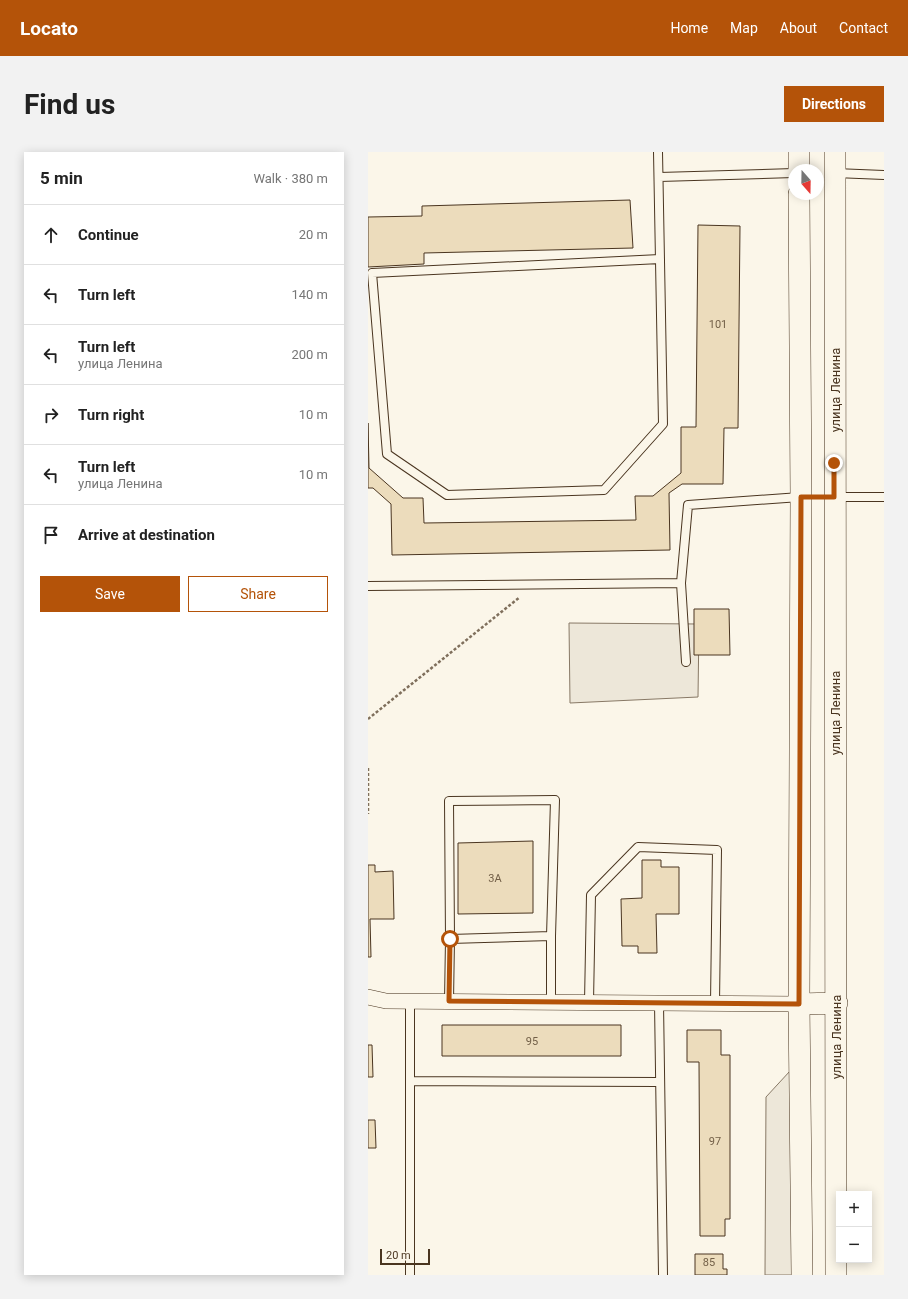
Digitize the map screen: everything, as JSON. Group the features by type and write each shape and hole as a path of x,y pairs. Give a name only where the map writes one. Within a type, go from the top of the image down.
{"main road":[{"path":"799,152 799,164"},
{"name":"улица Ленина","path":"835,152 826,173 834,497 836,1275"},
{"path":"799,200 801,497 799,1004 802,1275"},
{"path":"801,497 834,497"},
{"path":"799,1004 836,1002"}],"street":[{"path":"368,997 386,1001 799,1004"}],"lane":[{"path":"658,152 659,177 663,424 604,490 447,495 387,454 372,273 660,260"},
{"path":"659,177 788,173"},
{"path":"826,173 884,175"},
{"path":"686,662 681,583 688,505 801,497"},
{"path":"834,497 884,497"},
{"path":"368,586 681,583"},
{"path":"449,1001 450,939 448,801 555,800 551,1002"},
{"path":"589,1002 591,895 638,847 717,850 715,1003"},
{"path":"450,939 552,936"},
{"path":"410,1001 410,1275"},
{"path":"659,1003 663,1275"},
{"path":"410,1081 660,1082"}],"path":[{"path":"368,719 536,584"},
{"path":"368,768 368,814"}],"shaded area":[{"path":"569,623 699,624 698,697 570,703"},
{"path":"790,1071 792,1275 765,1275 766,1097"}],"building":[{"path":"630,200 633,248 424,253 424,264 368,267 368,217 422,216 422,206"},
{"path":"698,225 740,226 738,428 724,428 723,484 682,484 669,493 670,550 392,555 391,504 373,488 368,488 368,423 369,468 403,498 423,498 424,523 636,520 635,496 653,496 681,473 681,427 696,427"},
{"path":"694,609 729,609 730,655 694,655"},
{"path":"533,841 533,913 458,914 458,843"},
{"path":"642,860 661,860 661,867 679,867 679,914 656,914 657,953 638,953 638,946 622,946 621,899 642,898"},
{"path":"368,865 375,865 375,872 393,871 394,919 370,919 371,957 368,957"},
{"path":"442,1025 621,1025 621,1056 442,1056"},
{"path":"687,1030 721,1030 721,1055 730,1055 730,1219 725,1219 725,1236 700,1236 699,1062 687,1062"},
{"path":"368,1045 372,1045 373,1077 368,1077"},
{"path":"368,1120 375,1120 376,1148 368,1148"},
{"path":"695,1254 723,1254 723,1269 727,1269 727,1275 695,1275"}],"route":[{"path":"450,939 449,1001 799,1004 801,497 834,497 834,463"}]}
